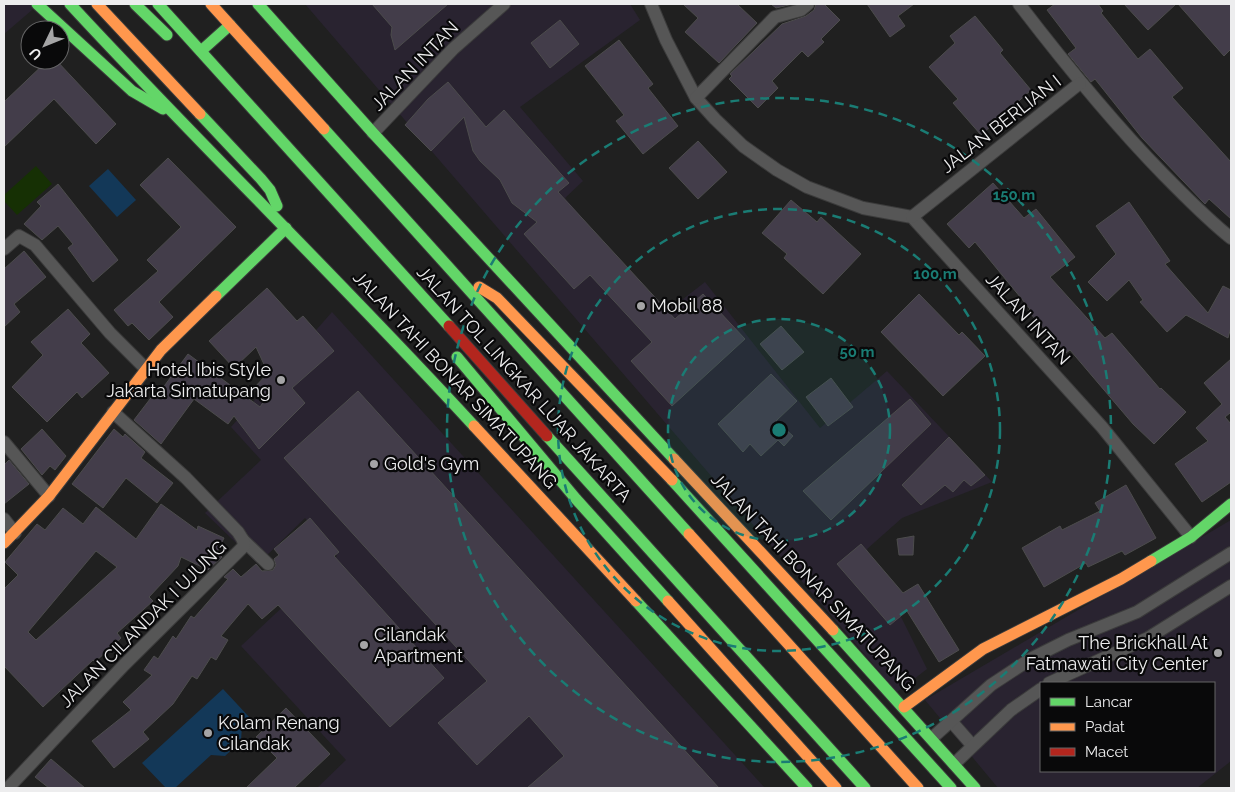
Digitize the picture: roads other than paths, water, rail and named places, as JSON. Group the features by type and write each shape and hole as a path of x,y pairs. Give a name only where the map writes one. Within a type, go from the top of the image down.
{"main road":[{"path":"37,4 132,91 180,119"},
{"name":"JALAN TAHI BONAR SIMATUPANG","path":"70,4 416,362 807,788"},
{"path":"4,543 16,533 49,496 145,368 283,225 276,201 261,179 97,4"},
{"path":"135,4 176,44"},
{"name":"JALAN TOL LINGKAR LUAR JAKARTA","path":"158,4 865,788"},
{"name":"JALAN TOL LINGKAR LUAR JAKARTA","path":"210,4 918,788"},
{"name":"JALAN TAHI BONAR SIMATUPANG","path":"262,6 374,133 904,707 974,788"},
{"path":"201,51 230,25"},
{"path":"190,58 211,78 231,85"},
{"path":"303,164 303,177 307,187"},
{"path":"464,284 476,286 497,298 595,397 951,788"},
{"path":"449,347 559,480 836,788"},
{"path":"904,707 983,649 1121,579 1191,537 1231,504"}],"street":[{"name":"JALAN INTAN","path":"374,133 453,49 504,4"},
{"path":"651,4 666,40 696,98 743,146 794,180 848,204 912,217"},
{"path":"696,98 776,17 800,10 808,4"},
{"name":"JALAN BERLIAN I","path":"912,217 1080,83 1019,4"},
{"path":"1080,83 1140,151 1199,211 1231,238"},
{"name":"JALAN INTAN","path":"912,217 1089,412 1191,537"},
{"path":"4,249 19,236 35,245 110,333 145,368"},
{"name":"JALAN CILANDAK I UJUNG","path":"8,788 124,665 242,550 243,540 186,478 113,412"},
{"path":"4,442 49,496"},
{"path":"4,519 16,533"},
{"path":"243,540 268,564"},
{"path":"932,738 991,685 1032,658 1068,640 1137,612 1231,553"},
{"path":"1051,682 1148,638 1231,586"},
{"path":"954,764 1011,710 1040,690"},
{"path":"951,721 972,745"}],"water":[{"path":"108,169 136,200 117,217 89,186"},
{"name":"Kolam Renang Cilandak","path":"223,689 250,718 242,725 241,741 225,756 211,755 175,788 166,788 142,763"}],"place":[{"name":"Mobil 88","path":"641,306"},
{"name":"Hotel Ibis Style Jakarta Simatupang","path":"281,380"},
{"name":"Gold's Gym","path":"374,464"},
{"name":"Cilandak Apartment","path":"364,645"},
{"name":"The Brickhall At Fatmawati City Center","path":"1218,653"},
{"name":"Kolam Renang Cilandak","path":"208,733"}]}
